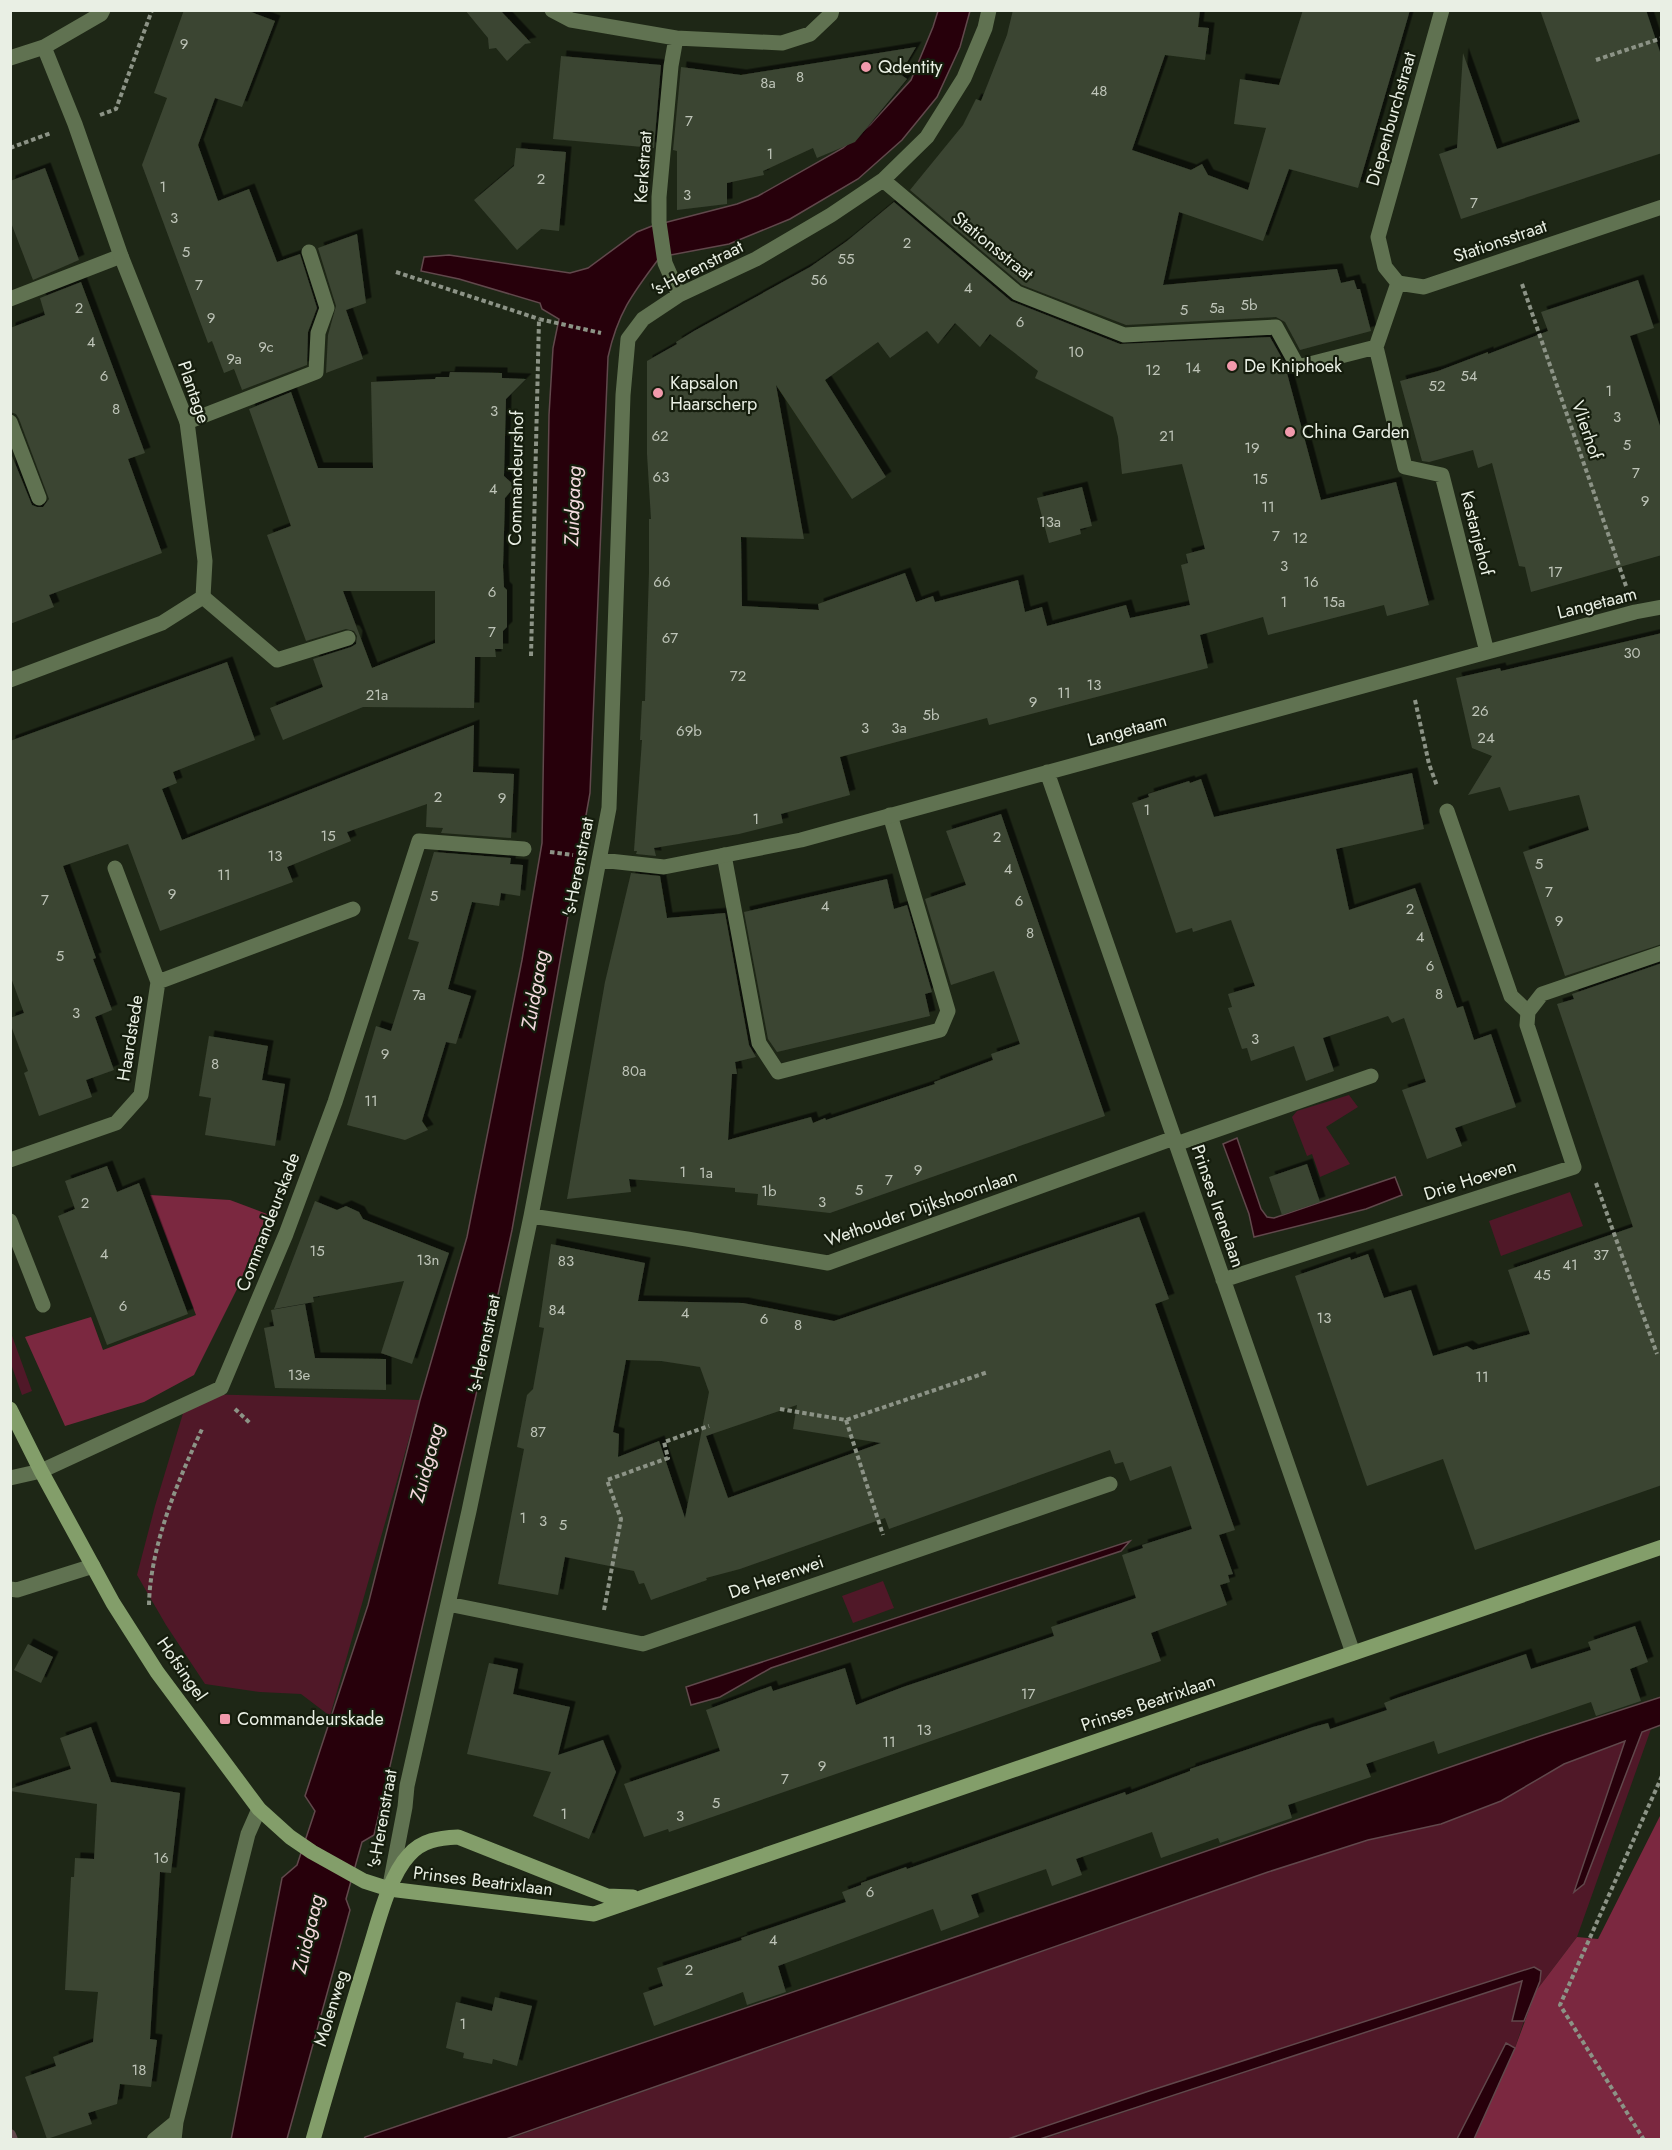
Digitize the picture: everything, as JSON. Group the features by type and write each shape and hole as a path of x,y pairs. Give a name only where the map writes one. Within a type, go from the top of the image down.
{"main road":[{"name":"Hofsingel","path":"10,1409 113,1603 158,1671 259,1809 290,1837 364,1881 389,1889"},
{"name":"Prinses Beatrixlaan","path":"648,1897 607,1896 458,1837 438,1838 417,1846 407,1857 389,1889 594,1914 648,1897 1662,1547"},
{"name":"Molenweg","path":"313,2139 389,1889"}],"street":[{"path":"10,58 44,47 101,14 103,10"},
{"path":"552,10 571,20 676,38 782,43 810,34 831,14 832,10"},
{"name":"'s-Herenstraat","path":"389,1889 407,1786 531,1216 609,808 628,339 643,319 679,295 756,259 831,215 883,180 927,137 964,78 985,28 988,10"},
{"name":"Diepenburchstraat","path":"1398,283 1385,267 1378,237 1442,10"},
{"name":"Kerkstraat","path":"676,38 660,185 659,222 665,263 679,295"},
{"name":"Plantage","path":"44,47 75,124 121,256 187,422 205,561 203,597"},
{"name":"Stationsstraat","path":"883,180 1017,293 1124,335 1276,327 1298,367 1376,347"},
{"name":"Stationsstraat","path":"1398,283 1424,287 1662,207"},
{"path":"187,422 316,372 318,333 327,308 309,252"},
{"path":"10,298 121,256"},
{"path":"1376,347 1398,283"},
{"name":"Kastanjehof","path":"1376,347 1405,467 1442,475 1487,652"},
{"path":"10,422 39,498"},
{"path":"10,680 162,622 203,597 277,660 348,638"},
{"name":"Langetaam","path":"600,860 664,867 801,840 1408,673 1635,612 1662,607"},
{"name":"Prinses Irenelaan","path":"1047,772 1353,1653"},
{"path":"1447,811 1511,996 1528,1012"},
{"path":"724,855 759,1042 778,1072 940,1030 948,1011 890,815"},
{"name":"Commandeurskade","path":"221,1388 286,1234 335,1102 419,841 524,849"},
{"name":"Haardstede","path":"10,1160 116,1123 141,1095 158,982 115,868"},
{"name":"Haardstede","path":"158,982 353,909"},
{"path":"1574,1167 1527,1025 1528,1012 1542,994 1662,953"},
{"name":"Wethouder Dijkshoornlaan","path":"531,1216 828,1263 1175,1141 1371,1076"},
{"name":"Drie Hoeven","path":"1223,1280 1574,1167"},
{"path":"10,1221 44,1305"},
{"path":"10,1478 41,1471 221,1388"},
{"name":"De Herenwei","path":"448,1604 643,1644 1110,1484"},
{"path":"10,1589 17,1590 93,1566"},
{"path":"174,2139 176,2122 248,1834 259,1809"},
{"path":"154,2139 176,2122"}],"path":[{"path":"10,148 116,109 152,10"},
{"path":"1596,60 1662,38"},
{"name":"Vlierhof","path":"1513,257 1635,612"},
{"path":"396,272 539,319 602,333"},
{"name":"Commandeurshof","path":"531,656 539,319"},
{"path":"1408,673 1429,764 1447,811"},
{"path":"549,852 581,857"},
{"path":"1574,1167 1596,1182 1657,1354"},
{"path":"780,1409 846,1420 988,1372"},
{"path":"149,1615 149,1587 166,1522 187,1463 221,1388"},
{"path":"846,1420 891,1558"},
{"path":"599,1635 621,1519 607,1480 668,1458 663,1442 709,1426"},
{"path":"1644,2139 1560,2005 1662,1776"}],"shaded area":[{"path":"1349,1095 1358,1107 1326,1127 1350,1164 1320,1177 1312,1154 1307,1156 1292,1117 1297,1111"},
{"path":"1570,1192 1583,1226 1501,1256 1489,1221"},
{"path":"150,1195 230,1200 267,1214 238,1287 194,1375 144,1402 65,1426 25,1337 91,1317 103,1350 196,1315"},
{"path":"11,1333 32,1391 22,1395 11,1364"},
{"path":"200,1394 420,1400 330,1716 301,1694 260,1692 205,1684 166,1625 137,1575 184,1410"},
{"path":"883,1581 894,1608 853,1623 842,1596"},
{"path":"1651,1729 1577,1937 1536,1991 1541,1971 1149,2091 1008,2139 506,2140 1268,1872 1368,1840 1441,1824 1501,1801 1564,1764 1626,1741 1575,1891 1584,1884 1642,1732"},
{"path":"1661,1814 1661,2139 1469,2140 1506,2043 1515,2048 1536,1991 1577,1937 1598,1939"},
{"path":"1523,1980 1513,2021 1524,2021 1515,2048 1506,2044 1457,2139 1040,2140"}],"water":[{"name":"Zuidgaag","path":"938,11 970,11 960,47 937,97 902,140 858,179 790,219 729,244 660,257 634,293 612,341 608,357 590,793 512,1230 374,1835 362,1842 346,1899 350,1910 287,2139 231,2140 282,1878 297,1865 315,1811 305,1796 368,1605 420,1400 467,1237 522,960 542,843 549,415 553,348 559,319 542,309 540,303 459,279 421,271 424,257 449,255 570,273 588,268 637,232 758,196 843,148 870,125 911,80"},
{"path":"1237,1138 1261,1209 1267,1217 1274,1218 1395,1177 1402,1195 1366,1209 1254,1237 1249,1214 1223,1144"},
{"path":"1130,1541 1121,1551 771,1668 720,1697 691,1705 686,1687"},
{"path":"1661,1697 1661,1725 1642,1732 1584,1884 1574,1892 1625,1741 1564,1764 1501,1801 1441,1824 1368,1840 1268,1872 506,2139 364,2139 1543,1735"},
{"path":"1534,1967 1541,1971 1540,1981 1524,2021 1512,2021 1522,1981 1040,2139 1008,2139 1149,2091"},
{"path":"1506,2043 1515,2048 1474,2139 1457,2139"}],"building":[{"path":"184,10 246,10 275,21 242,107 215,98 198,145 218,201 249,189 277,262 300,254 317,308 308,332 307,365 242,390 234,369 224,373 212,341 208,343 142,165 167,98 154,93"},
{"path":"465,10 500,10 531,43 525,44 507,61 496,48 489,49 488,38"},
{"path":"1013,10 1200,10 1198,27 1209,28 1205,60 1165,55 1132,150 1191,170 1202,164 1208,175 1248,190 1266,128 1234,124 1240,79 1279,85 1303,10 1410,10 1358,188 1289,169 1263,241 1179,212 1163,285 1337,269 1341,283 1354,280 1357,289 1360,289 1371,331 1300,350 1285,322 1276,317 1126,325 1022,285 910,190 963,125 976,99 981,101 1007,35"},
{"path":"1540,10 1646,10 1662,58 1662,153 1461,219 1439,154 1457,148 1463,53 1497,149 1580,122"},
{"path":"916,47 900,74 907,79 855,142 817,158 813,148 763,171 764,175 727,183 727,204 677,210 677,151 673,150 681,67 741,75"},
{"path":"561,56 661,65 654,148 553,139"},
{"path":"516,148 566,152 559,231 541,229 517,250 474,200 514,166"},
{"path":"45,168 79,260 33,280 10,220 10,181"},
{"path":"894,202 1011,301 1120,344 1270,337 1284,362 1321,500 1396,482 1429,605 1387,616 1384,605 1268,635 1263,617 1200,635 1208,668 989,725 987,718 840,757 850,795 781,814 783,823 739,834 654,848 656,856 636,854 637,851 634,851 642,740 640,740 642,701 645,701 649,519 651,519 647,454 647,361 677,344 676,342 694,331 810,267 847,241","holes":["955,323 980,347 990,334 1038,371 1035,378 1113,417 1118,437 1122,474 1182,464 1205,549 1186,554 1188,563 1181,565 1190,605 1130,618 1126,605 1047,626 1042,607 1025,612 1018,580 935,602 933,596 916,602 905,573 818,604 819,610 742,606 741,537 804,539 776,385 852,499 886,477 825,380 878,342 890,358 927,331 938,344"]},
{"path":"357,234 366,303 346,310 363,359 326,373 328,335 336,306 318,248"},
{"path":"1638,280 1654,328 1630,336 1662,432 1662,555 1531,592 1525,567 1519,566 1492,463 1478,468 1473,450 1429,462 1422,461 1400,381 1438,371 1548,331 1541,312"},
{"path":"81,282 145,453 128,459 162,553 49,595 54,607 10,624 10,451 32,505 43,507 49,499 19,419 16,414 10,412 10,328 45,315 40,298"},
{"path":"450,372 502,373 502,378 526,379 506,399 504,476 515,486 505,498 503,567 504,587 507,590 507,627 503,631 503,649 495,649 496,657 475,657 474,708 363,707 283,740 270,708 323,687 313,659 351,647 356,644 357,636 354,631 346,629 306,641 267,535 291,526 249,409 291,392 318,468 373,468 371,382 449,377","holes":["343,591 435,591 435,643 372,668"]},
{"path":"1082,487 1092,526 1080,529 1081,534 1049,543 1037,498"},
{"path":"1662,633 1662,944 1565,976 1523,852 1589,830 1579,795 1509,811 1500,787 1468,795 1492,756 1472,748 1456,678 1500,668 1501,671"},
{"path":"227,662 255,740 173,772 177,783 162,789 182,840 474,725 473,772 514,774 511,838 441,833 443,828 426,827 427,804 347,832 351,841 287,867 293,882 160,931 128,844 63,866 112,1010 95,1017 114,1070 86,1080 92,1097 39,1116 24,1073 28,1071 10,1023 10,1018 24,1013 10,975 10,741"},
{"path":"1412,773 1424,829 1336,849 1349,910 1415,888 1457,1008 1463,1006 1474,1040 1491,1034 1516,1107 1455,1128 1462,1146 1427,1159 1402,1090 1426,1082 1404,1018 1392,1023 1388,1016 1323,1038 1334,1071 1306,1081 1294,1046 1251,1061 1247,1048 1242,1049 1228,1008 1232,1007 1228,994 1255,986 1231,920 1193,932 1192,928 1176,933 1132,803 1149,797 1148,794 1201,779 1214,817"},
{"path":"1001,814 1105,1116 830,1213 757,1205 758,1194 735,1192 735,1188 629,1179 631,1192 567,1199 605,982 631,873 660,876 667,918 725,913 749,1045 756,1057 735,1062 737,1074 732,1074 728,1140 811,1117 813,1123 825,1118 826,1120 935,1084 934,1082 993,1060 991,1054 1020,1044 994,971 951,985 925,899 966,885 946,831"},
{"path":"434,852 511,858 510,864 523,865 520,896 501,893 499,906 472,902 448,989 471,996 456,1044 446,1042 422,1121 428,1130 405,1140 347,1125 376,1026 391,1031 419,942 408,939"},
{"path":"887,879 894,909 907,905 932,992 925,994 930,1016 777,1052 768,1039 744,912"},
{"path":"1662,963 1662,1485 1475,1550 1443,1459 1367,1486 1295,1276 1350,1257 1351,1260 1368,1254 1384,1298 1411,1290 1433,1356 1467,1346 1473,1350 1530,1334 1508,1270 1633,1227 1557,1004 1574,999 1572,994"},
{"path":"209,1036 268,1046 262,1080 285,1084 275,1146 205,1135 211,1098 199,1096"},
{"path":"1307,1164 1320,1202 1282,1215 1269,1177"},
{"path":"107,1166 117,1192 139,1183 188,1314 107,1345 58,1216 75,1209 65,1181"},
{"path":"315,1201 337,1210 346,1206 359,1212 363,1219 449,1253 412,1364 381,1353 404,1281 313,1297 314,1302 274,1309"},
{"path":"1139,1217 1169,1299 1155,1304 1235,1530 1219,1535 1233,1574 1228,1575 1230,1582 1220,1585 1227,1605 1151,1633 1161,1661 669,1832 668,1829 644,1837 624,1784 720,1751 706,1710 771,1686 773,1691 845,1668 856,1705 1054,1636 1051,1627 1136,1598 1122,1555 1143,1548 1142,1545 1192,1529 1171,1466 1130,1481 1123,1462 1115,1464 1110,1450 889,1529 885,1518 740,1569 706,1578 707,1580 651,1600 644,1583 639,1584 634,1571 565,1557 558,1595 498,1584 524,1449 517,1447 527,1395 533,1389 544,1328 539,1327 551,1244 645,1263 638,1301 743,1303 834,1321","holes":["626,1360 661,1361 700,1367 709,1392 685,1518 659,1441 618,1457 619,1434 613,1432","797,1405 793,1429 881,1443 728,1498 706,1436"]},
{"path":"305,1304 315,1358 386,1359 386,1390 275,1388 264,1328 274,1326 271,1310"},
{"path":"1635,1626 1648,1662 1630,1669 1641,1701 1596,1716 1591,1702 1438,1754 1434,1741 1366,1764 1371,1777 1288,1805 1292,1818 1220,1843 1218,1838 1161,1858 1152,1832 1076,1859 1082,1875 1052,1886 1046,1869 971,1895 979,1917 941,1931 933,1909 778,1966 786,1992 747,2005 743,1992 654,2026 643,1993 663,1986 657,1968 846,1902 842,1892 861,1885 861,1883 1125,1792 1126,1795 1190,1771 1190,1769 1313,1727 1328,1723 1330,1729 1387,1710 1384,1703 1526,1654 1531,1669 1591,1650 1588,1642"},
{"path":"28,1644 53,1657 41,1683 14,1670"},
{"path":"489,1663 518,1669 513,1694 570,1707 558,1755 603,1740 616,1772 589,1839 533,1816 551,1772 467,1754"},
{"path":"91,1727 111,1782 180,1793 171,1873 160,1872 150,2039 157,2040 151,2087 120,2084 117,2104 88,2113 92,2124 47,2139 25,2077 56,2066 53,2057 93,2042 98,1992 65,1990 71,1877 74,1877 75,1858 94,1859 97,1804 10,1791 10,1789 71,1769 60,1738"},
{"path":"495,1997 532,2006 517,2066 493,2059 492,2064 463,2058 464,2053 446,2048 456,2002 492,2011"}],"waterway":[{"path":"10,2135 12,2140"}],"place":[{"name":"Qdentity","path":"866,67"},
{"name":"De Kniphoek","path":"1232,366"},
{"name":"Kapsalon Haarscherp","path":"658,393"},
{"name":"China Garden","path":"1290,432"},
{"name":"Commandeurskade","path":"225,1719"}]}
